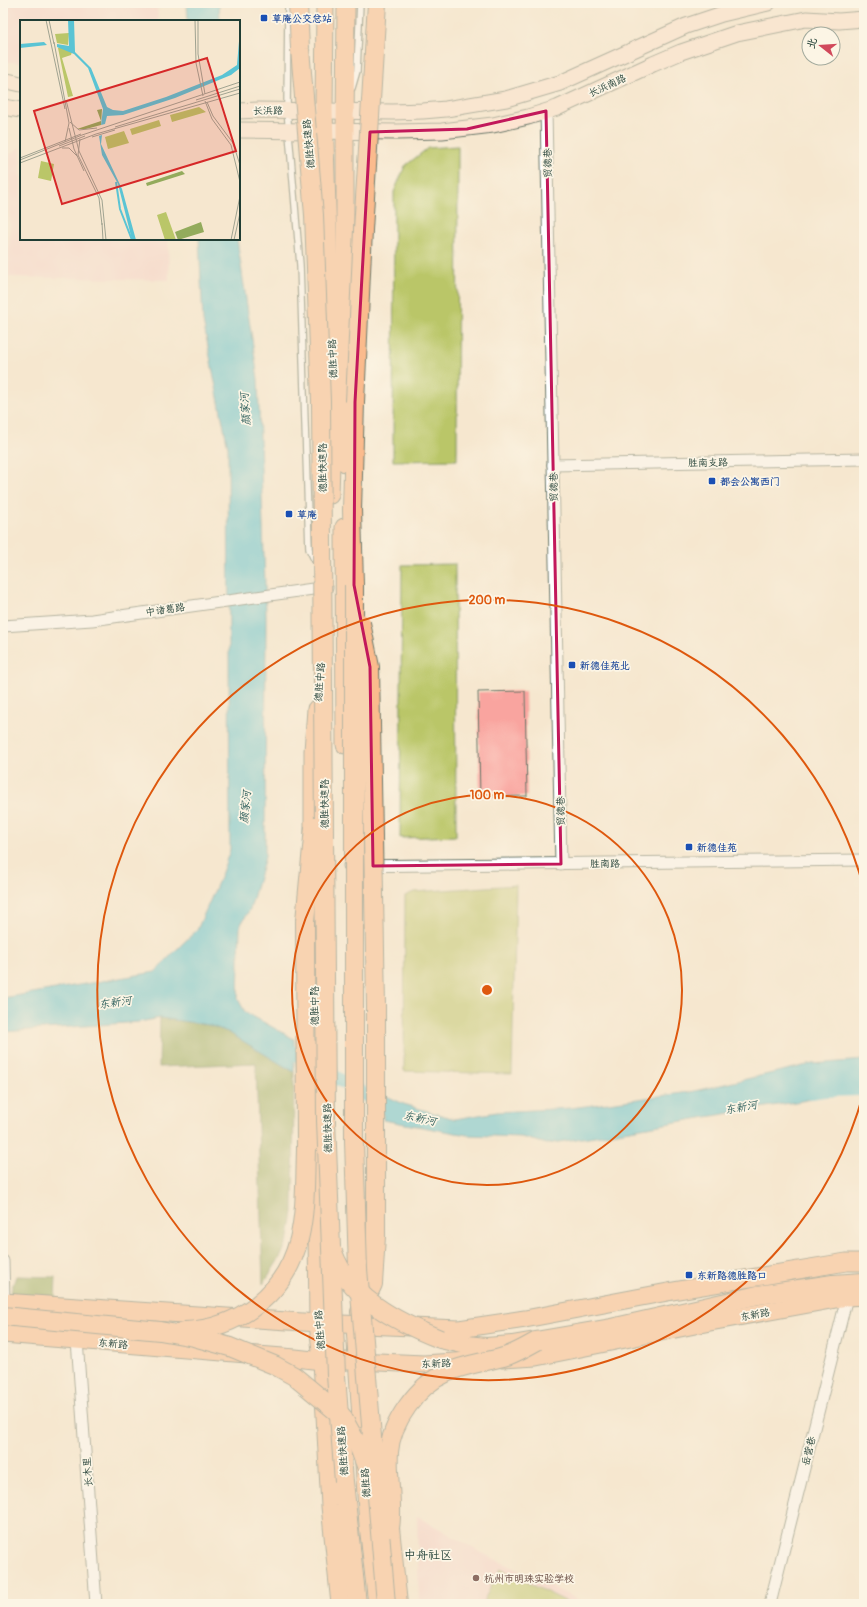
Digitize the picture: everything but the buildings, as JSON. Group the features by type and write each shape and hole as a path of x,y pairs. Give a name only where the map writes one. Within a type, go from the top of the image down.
{"highway":[{"name":"德胜快速路","path":"298,3 300,50 314,215 321,401 326,1121 330,1261 343,1467 357,1604"},
{"path":"377,3 358,325 352,502 354,585 354,1141 358,1269 386,1604"},
{"path":"354,585 370,667 376,1008 376,1236 373,1284 354,1324"},
{"path":"160,1331 196,1330 228,1323 248,1312 267,1297 283,1277 293,1257 299,1239 302,1216 306,1149 305,921 324,734"},
{"path":"306,1149 310,1177 337,1265 354,1287 372,1302 392,1316 418,1330 440,1339 486,1347 512,1345 618,1326 758,1295 833,1284 864,1282"},
{"path":"3,1307 194,1337 230,1347 274,1365 294,1376 342,1416 358,1445 390,1528"},
{"path":"398,1604 390,1528 392,1513 389,1452 391,1440 398,1422 411,1401 428,1384 444,1374 461,1367 508,1355 537,1341"}],"main road":[{"name":"德胜中路","path":"322,1361 318,1323 314,1047 313,750 327,588 333,401 324,111 325,3"},
{"name":"德胜中路","path":"346,3 344,586 346,866 349,1238 356,1361"},
{"path":"345,111 423,111 446,109 506,99 560,83 686,26 722,14 768,3"},
{"name":"长浜南路","path":"345,132 397,132 467,129 500,123 546,111 569,103 681,52 737,33 806,19 839,21 864,19"},
{"path":"3,80 20,84"},
{"path":"3,107 20,110"},
{"name":"长浜路","path":"241,111 345,111"},
{"name":"长浜路","path":"240,130 345,132"},
{"path":"3,1307 459,1329 525,1319 831,1264 864,1262"},
{"name":"东新路","path":"3,1334 322,1361 424,1364 536,1357 710,1322 846,1297 864,1296"},
{"path":"322,1361 330,1506 340,1604"},
{"name":"德胜路","path":"356,1361 368,1525 377,1604"}],"street":[{"name":"贸德巷","path":"546,111 561,864"},
{"name":"胜南支路","path":"553,465 864,459"},
{"name":"中诸葛路","path":"3,626 92,620 327,588"},
{"name":"胜南路","path":"346,866 864,860"},
{"path":"3,1261 3,1307"},
{"name":"岳营巷","path":"770,1604 846,1297"},
{"name":"长木里","path":"77,1340 96,1604"}],"lane":[{"path":"288,3 287,110 300,265 309,549 327,588"},
{"path":"345,111 357,71 360,3"}],"highlighted area":[{"path":"546,111 561,864 373,866 370,667 354,585 355,402 370,132 467,129"}],"shaded area":[{"path":"3,3 157,3 158,20 20,20 20,63 3,61"},
{"path":"20,147 20,240 168,240 169,280 9,277 10,154"},
{"name":"杭州市明珠实验学校","path":"417,1516 480,1552 587,1604 419,1604"}],"green space":[{"path":"458,146 457,460 393,461 394,192 405,166 428,148"},
{"path":"455,564 456,836 400,838 402,565"},
{"path":"516,885 512,1074 404,1071 405,896 414,892"},
{"path":"160,1018 209,1025 228,1032 294,1072 293,1212 289,1237 281,1256 263,1284 256,1063 159,1067"},
{"path":"16,1276 56,1277 55,1299 10,1294"},
{"path":"500,1569 571,1604 482,1604"}],"water":[{"path":"187,3 219,3 220,20 188,20"},
{"name":"颜家河","path":"199,240 237,240 258,379 266,614 265,857 250,909 240,926 238,999 245,1012 294,1039 294,1072 228,1032 209,1025 160,1018 139,1022 3,1032 3,998 155,972 197,930 220,878 230,850 228,448 203,321"},
{"path":"864,1060 864,1085 842,1084 807,1100 547,1144 521,1137 467,1135 383,1120 384,1095 406,1105 455,1119 497,1112 571,1108 690,1092 812,1064"}],"waterway":[{"name":"东新河","path":"278,1044 383,1105"},
{"name":"东新河","path":"811,1092 824,1090 864,1089"}],"place":[{"name":"草庵公交总站","path":"264,18"},
{"name":"都会公寓西门","path":"712,481"},
{"name":"草庵","path":"289,514"},
{"name":"新德佳苑北","path":"572,665"},
{"name":"新德佳苑","path":"689,847"},
{"name":"东新路德胜路口","path":"689,1275"},
{"name":"杭州市明珠实验学校","path":"476,1578"}],"district":[{"name":"中舟社区","path":"428,1555"}]}
